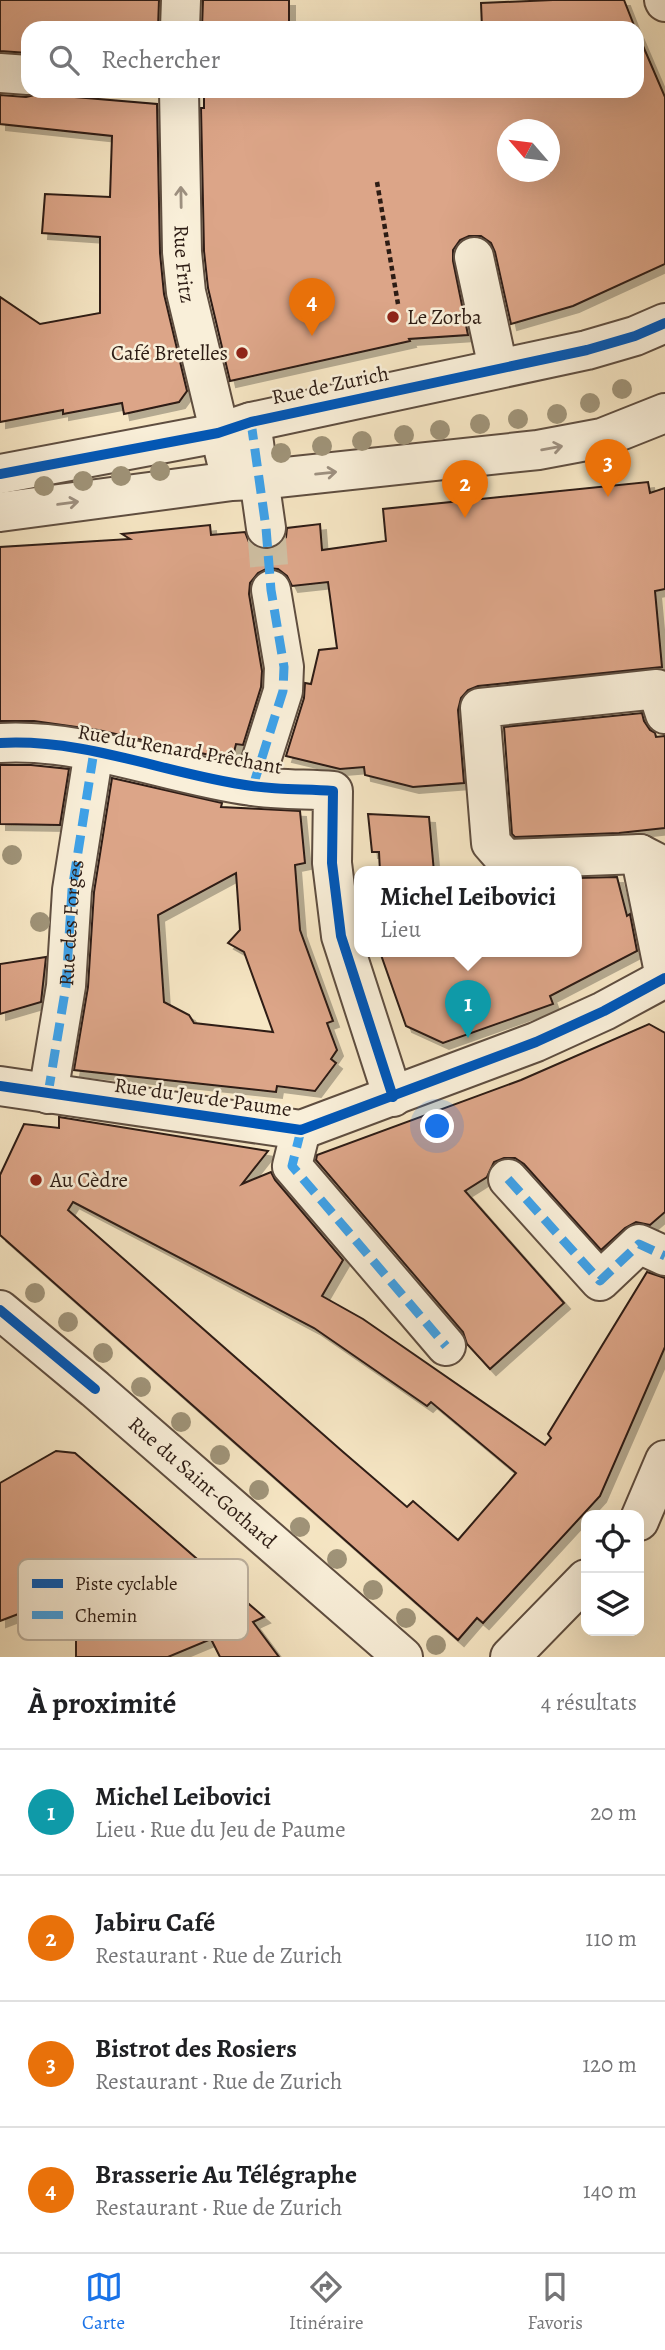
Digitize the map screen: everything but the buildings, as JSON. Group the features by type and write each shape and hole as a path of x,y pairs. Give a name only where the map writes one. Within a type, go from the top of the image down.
{"street":[{"path":"180,21 181,0"},
{"path":"0,73 21,74"},
{"name":"Rue Fritz","path":"179,98 182,252 186,292 235,428"},
{"path":"474,257 498,368"},
{"name":"Rue de Zurich","path":"0,474 235,428 587,350 635,336 665,323"},
{"path":"0,512 245,481 538,450 602,438 665,413"},
{"path":"235,428 245,481 266,528"},
{"path":"253,786 283,691 284,667 271,590"},
{"path":"665,714 657,689 480,708 491,843 505,859 652,861 665,978"},
{"name":"Rue du Renard Prêchant","path":"0,743 19,742 94,751 253,786 333,791 332,863 341,936 393,1097"},
{"name":"Rue des Forges","path":"48,1094 66,986 72,890 94,751"},
{"name":"Rue du Jeu de Paume","path":"0,1086 301,1130 536,1042 604,1012 665,978"},
{"name":"Rue du Jeu de Paume","path":"301,1130 292,1166 446,1346"},
{"path":"508,1179 600,1281 639,1244 665,1256"},
{"name":"Rue du Saint-Gothard","path":"0,1310 95,1389 403,1657"},
{"path":"644,1510 665,1460"},
{"path":"510,1657 581,1583"}],"path":[{"path":"376,182 398,304"}],"tunnel":[{"path":"266,528 271,590"}],"marked path":[{"path":"251,422 266,528 271,590 284,667 283,691 253,786"},
{"path":"48,1094 66,986 72,890 94,751"},
{"path":"301,1130 292,1166 446,1346"},
{"path":"508,1179 600,1281 639,1244 665,1256"}],"cycle path":[{"path":"0,474 218,433 251,422 587,350 635,336 665,323"},
{"path":"0,743 64,746 252,786 333,791 332,863 341,936 393,1097"},
{"path":"0,1086 301,1130 536,1042 604,1011 665,978"},
{"path":"0,1310 95,1389"}],"place":[{"name":"Le Zorba","path":"393,317"},
{"name":"Brasserie Au Télégraphe","path":"312,336"},
{"name":"Café Bretelles","path":"242,353"},
{"name":"Bistrot des Rosiers","path":"608,497"},
{"name":"Jabiru Café","path":"465,518"},
{"name":"Michel Leibovici","path":"468,1038"},
{"name":"Au Cèdre","path":"36,1180"}]}
